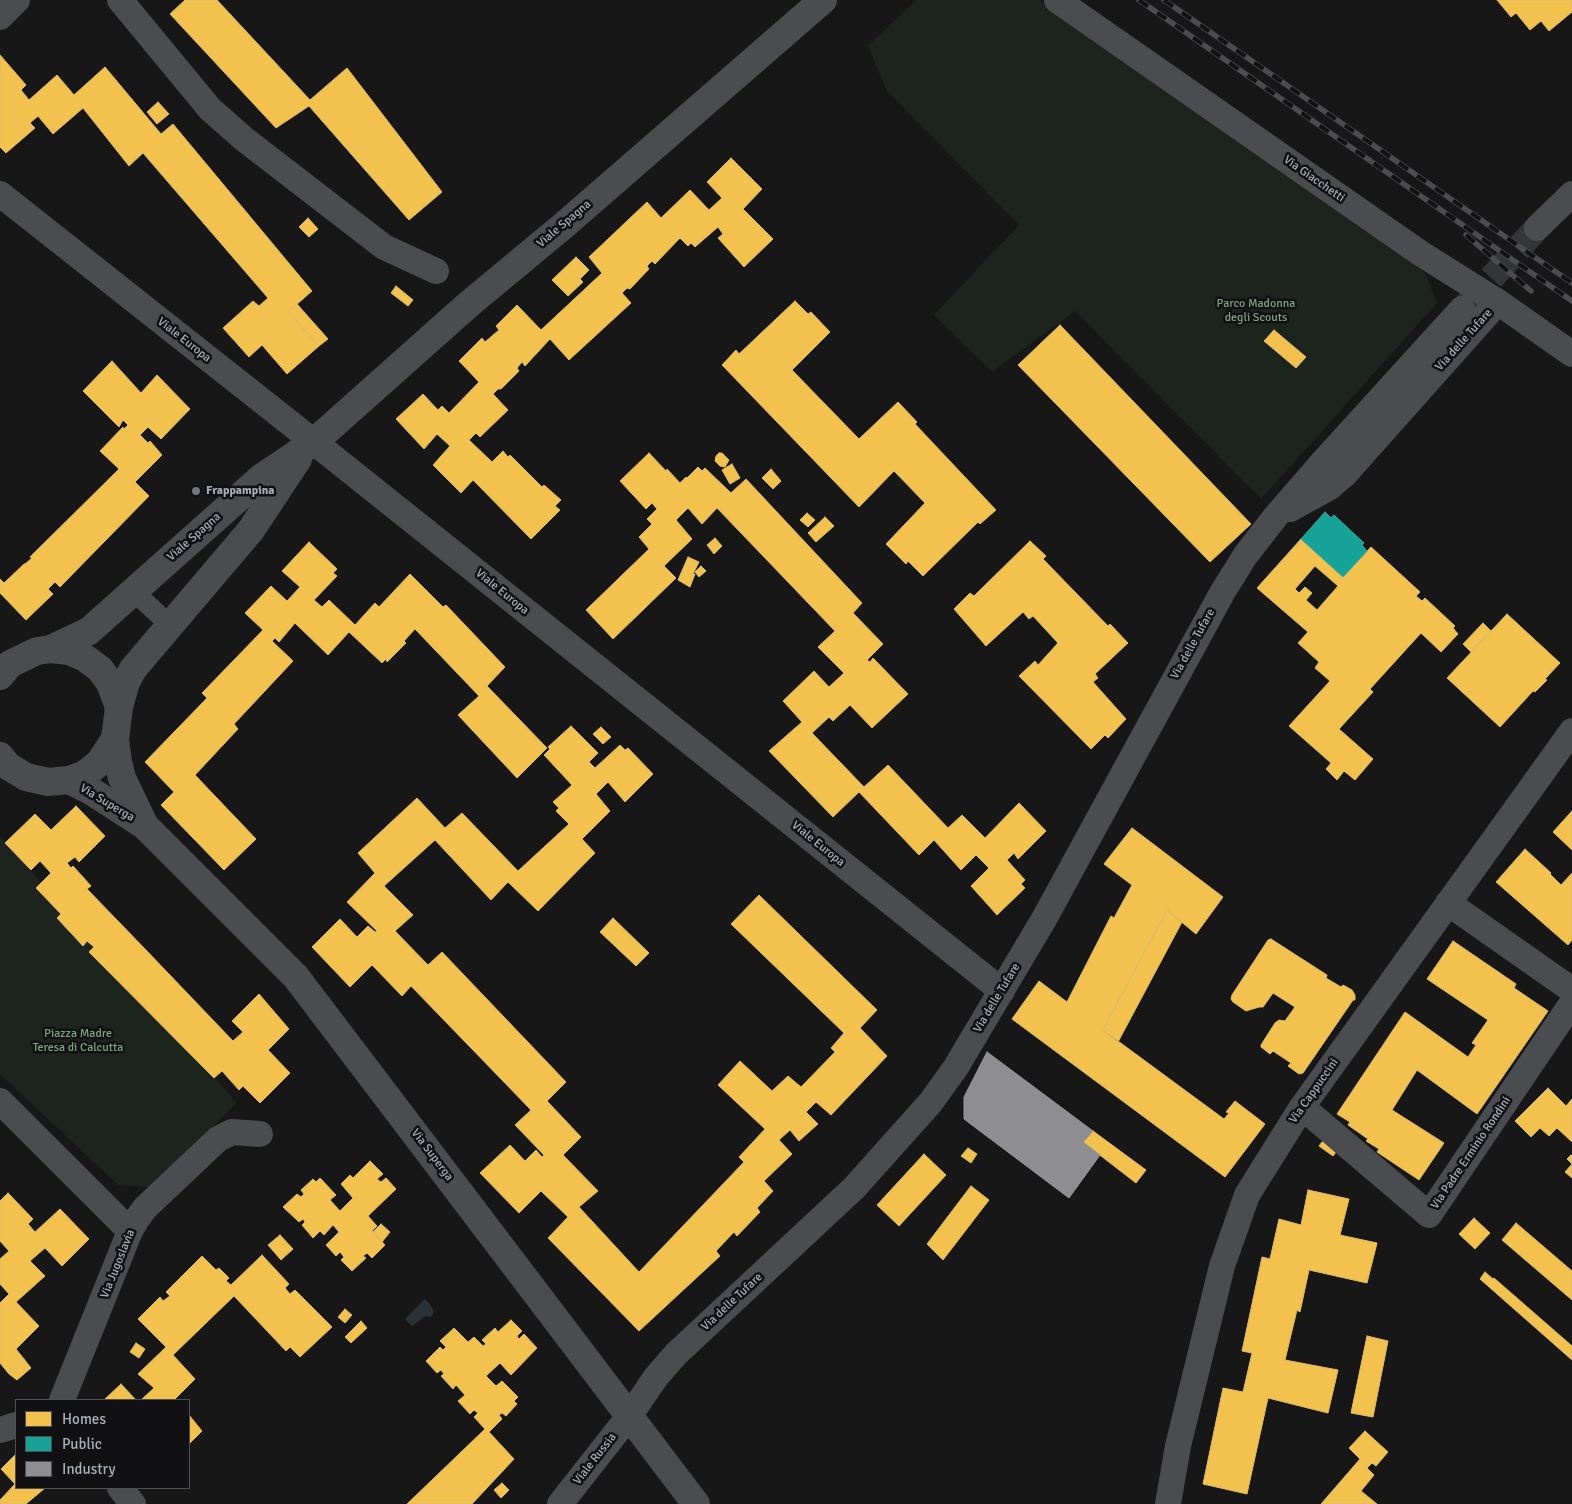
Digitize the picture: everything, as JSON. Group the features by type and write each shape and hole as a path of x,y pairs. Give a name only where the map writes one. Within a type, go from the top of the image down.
{"street":[{"path":"0,17 16,0"},
{"path":"120,0 210,109 384,247 436,271"},
{"name":"Viale Spagna","path":"0,676 10,664 89,631 262,477 309,445 469,304 563,226 823,0"},
{"name":"Via Giacchetti","path":"1057,0 1420,253 1498,302 1572,354"},
{"name":"Viale Europa","path":"0,194 309,445 1002,990"},
{"path":"1537,228 1572,194"},
{"name":"Via delle Tufare","path":"1276,516 1330,487 1344,475 1498,302"},
{"name":"Via delle Tufare","path":"630,1414 656,1377 676,1354 854,1188 930,1102 956,1067 1044,919 1222,593 1245,556 1276,516 1462,309"},
{"name":"Viale Spagna","path":"115,739 119,707 126,682 133,669 252,530 309,445"},
{"path":"133,591 171,626"},
{"path":"0,645 69,651 85,658 100,669 110,683 119,707"},
{"name":"Via Cappuccini","path":"1168,1504 1178,1446 1222,1266 1247,1195 1302,1107 1448,903 1564,759 1572,731"},
{"path":"3,763 26,777 48,782 69,780 85,774 100,763 115,739"},
{"name":"Via Superga","path":"115,739 122,778 145,826"},
{"name":"Via Superga","path":"69,780 91,791 145,826 296,977 630,1414 696,1504"},
{"path":"1448,903 1572,990"},
{"name":"Via Padre Erminio Rondini","path":"1302,1107 1429,1215 1572,1002"},
{"path":"0,1100 130,1231"},
{"name":"Via Jugoslavia","path":"62,1399 130,1231 145,1208 218,1138 232,1132 260,1134"},
{"name":"Viale Russia","path":"560,1504 630,1414"},
{"path":"0,1430 15,1425"},
{"path":"121,1489 133,1504"}],"green space":[{"name":"Parco Madonna degli Scouts","path":"916,0 1040,0 1425,273 1437,303 1261,499 1075,311 992,372 934,315 1019,225 887,91 868,46"},
{"name":"Piazza Madre Teresa di Calcutta","path":"0,836 237,1103 151,1187 118,1185 0,1074"}],"shaded area":[{"path":"425,1299 434,1312 431,1317 426,1316 412,1326 405,1319"}],"building: Homes":[{"path":"185,0 217,0 310,100 347,68 442,192 409,220 309,106 276,128 170,14"},
{"path":"1497,0 1572,0 1572,12 1549,31 1541,21 1530,30 1516,13 1511,17"},
{"path":"0,55 26,85 21,90 29,100 57,75 74,95 105,67 161,134 173,124 312,291 288,312 319,346 287,374 262,345 249,357 223,328 253,301 259,306 268,298 143,153 129,166 83,108 53,134 38,116 30,123 35,128 6,153 0,147"},
{"path":"158,102 169,114 157,124 147,112"},
{"path":"731,158 762,189 743,209 773,239 744,267 718,238 723,234 718,227 695,247 691,243 688,246 680,238 655,264 652,261 647,266 649,269 630,289 627,288 622,293 631,303 569,360 550,339 525,366 522,362 517,368 519,371 501,389 498,389 493,394 508,410 480,437 476,433 469,440 492,462 503,451 508,457 510,455 542,487 544,485 561,500 555,506 560,510 531,539 473,480 461,493 433,465 450,446 437,434 424,449 396,419 423,394 438,410 442,406 449,413 479,382 459,361 482,338 485,342 499,330 496,326 517,305 541,330 602,273 589,257 647,202 661,218 690,190 709,210 722,198 707,182"},
{"path":"308,218 318,229 309,237 299,227"},
{"path":"576,257 589,270 580,279 583,282 568,296 552,280"},
{"path":"396,286 413,300 408,306 391,293"},
{"path":"795,301 808,314 811,312 830,332 792,370 859,439 898,402 917,422 915,424 996,510 980,524 978,522 923,576 908,561 906,564 886,544 925,503 894,471 859,507 722,365 736,350 739,354"},
{"path":"297,304 328,339 319,346 288,312"},
{"path":"1060,325 1251,524 1210,562 1018,365"},
{"path":"1274,330 1306,357 1296,368 1264,341"},
{"path":"112,361 141,393 157,375 190,409 161,439 148,427 140,435 148,443 150,441 162,455 135,482 149,496 60,587 55,582 48,589 53,594 26,620 0,593 0,579 4,583 32,558 30,557 119,469 100,451 123,427 124,429 128,425 123,420 119,427 83,391"},
{"path":"649,453 680,483 698,467 702,471 705,468 731,493 746,479 862,603 853,613 883,644 867,660 870,662 873,658 908,694 872,728 850,705 833,721 829,717 812,733 864,787 888,765 948,828 962,815 985,838 1019,803 1046,831 1018,859 1014,853 1007,860 1025,880 1021,884 1025,888 997,915 971,886 989,868 976,855 961,870 934,840 919,855 859,792 833,817 769,751 802,722 783,701 814,671 829,687 844,673 818,647 835,631 717,508 702,524 688,508 676,520 692,539 664,566 676,578 613,639 586,610 649,549 639,537 652,524 647,519 657,509 652,503 646,509 620,481"},
{"path":"719,453 722,453 729,460 725,467 720,466 715,461"},
{"path":"732,464 740,478 730,484 722,470"},
{"path":"771,469 781,481 773,489 762,478"},
{"path":"807,513 815,520 808,527 800,520"},
{"path":"825,517 834,526 816,542 808,533"},
{"path":"715,538 722,546 714,554 707,545"},
{"path":"1301,539 1343,577 1371,547 1420,592 1416,596 1422,601 1425,598 1455,626 1453,628 1458,634 1441,652 1421,633 1370,689 1373,692 1339,729 1373,759 1355,780 1344,771 1337,780 1326,769 1331,763 1289,726 1330,681 1315,668 1319,662 1298,643 1308,632 1257,588","holes":["1315,566 1338,586 1317,610 1306,600 1312,593 1305,587 1299,593 1295,589"]},
{"path":"1030,541 1046,556 1043,559 1108,626 1110,624 1128,643 1095,674 1098,678 1093,682 1126,719 1108,738 1105,735 1091,749 1019,676 1035,661 1038,665 1058,643 1033,616 1029,619 1023,612 986,646 954,609 970,593 974,596"},
{"path":"309,542 337,569 333,573 337,576 314,600 322,607 329,600 355,625 375,603 379,607 410,574 443,607 446,605 505,667 487,686 547,748 517,778 458,715 479,696 415,629 404,641 406,643 387,662 386,659 382,663 349,632 328,655 295,623 279,642 275,638 272,641 293,661 234,724 238,729 195,775 256,839 224,870 161,805 174,792 145,762 207,698 202,693 263,630 245,613 271,586 287,601 300,587 282,571"},
{"path":"688,557 699,562 693,574 695,574 690,587 678,580"},
{"path":"701,566 706,571 699,577 695,572"},
{"path":"1507,614 1560,663 1545,679 1547,680 1535,692 1533,691 1500,727 1447,678"},
{"path":"1483,623 1491,631 1471,652 1463,644"},
{"path":"571,726 598,753 589,762 595,768 620,745 625,750 628,748 653,774 625,802 608,782 596,794 610,811 582,839 595,853 538,911 508,882 491,900 435,840 384,886 413,915 395,931 428,965 442,952 566,1082 547,1101 581,1137 563,1155 598,1191 579,1207 639,1272 744,1162 739,1157 765,1129 718,1085 740,1061 772,1091 788,1076 801,1087 835,1052 831,1048 844,1033 731,924 759,895 877,1010 860,1028 887,1056 831,1115 816,1102 806,1112 818,1124 799,1141 790,1130 779,1140 792,1154 764,1181 773,1191 757,1208 760,1212 737,1236 734,1232 716,1251 720,1256 639,1331 548,1238 568,1217 541,1191 519,1213 480,1173 510,1145 525,1161 536,1150 542,1157 544,1155 515,1125 531,1110 411,986 402,996 372,965 350,987 312,947 340,919 357,937 368,926 375,932 377,931 347,902 375,873 358,853 417,798 445,828 462,813 518,871 569,824 556,811 559,808 553,802 572,785 544,755 550,749 548,747"},
{"path":"601,727 611,737 603,744 593,734"},
{"path":"76,806 105,836 79,862 75,857 67,863 71,868 73,866 91,886 87,889 233,1041 243,1032 232,1021 259,994 289,1029 268,1050 290,1073 260,1103 243,1086 239,1090 222,1071 214,1078 89,952 94,947 87,941 83,946 57,918 61,914 36,888 51,873 40,861 31,870 5,843 35,814 51,830"},
{"path":"1572,811 1572,850 1553,832"},
{"path":"1132,828 1223,897 1196,934 1167,910 1103,1030 1224,1119 1229,1113 1226,1112 1235,1101 1265,1124 1225,1177 1012,1019 1039,981 1067,1002 1111,916 1114,918 1132,885 1104,864"},
{"path":"1525,849 1561,885 1572,873 1572,940 1568,945 1496,882"},
{"path":"1167,910 1182,922 1118,1042 1103,1030"},
{"path":"613,918 649,953 636,966 600,932"},
{"path":"1271,939 1327,975 1326,978 1341,987 1343,985 1352,990 1355,995 1355,1000 1353,1000 1303,1073 1299,1074 1288,1066 1291,1063 1273,1051 1270,1054 1261,1047 1275,1023 1279,1020 1285,1021 1295,1007 1273,993 1263,1007 1246,1011 1231,999 1268,940"},
{"path":"1453,941 1516,984 1514,988 1548,1011 1477,1114 1417,1070 1392,1110 1444,1143 1419,1180 1377,1152 1379,1149 1366,1141 1368,1139 1348,1125 1350,1122 1337,1114 1405,1012 1468,1057 1476,1045 1472,1043 1488,1020 1427,979"},
{"path":"1548,1088 1566,1106 1572,1099 1572,1142 1557,1128 1549,1136 1540,1128 1531,1137 1515,1121"},
{"path":"1093,1131 1146,1170 1136,1183 1083,1142"},
{"path":"1325,1138 1339,1148 1333,1156 1319,1146"},
{"path":"968,1148 977,1154 971,1163 961,1156"},
{"path":"924,1154 946,1175 899,1226 877,1205"},
{"path":"1572,1156 1572,1164 1567,1159"},
{"path":"370,1161 383,1174 377,1179 381,1182 386,1178 396,1189 368,1216 377,1226 372,1231 385,1245 372,1258 367,1253 363,1256 366,1258 352,1271 341,1260 344,1257 340,1252 336,1256 326,1245 339,1232 333,1225 324,1235 320,1231 313,1238 302,1225 305,1222 303,1219 299,1222 283,1207 297,1194 301,1197 304,1194 301,1190 313,1179 316,1182 320,1178 336,1195 330,1200 340,1211 353,1198 341,1184 350,1175 353,1178"},
{"path":"1572,1164 1572,1178 1565,1172"},
{"path":"971,1186 989,1200 943,1260 927,1244"},
{"path":"1308,1190 1349,1199 1340,1235 1377,1243 1367,1283 1309,1270 1300,1312 1297,1310 1285,1360 1338,1370 1328,1413 1268,1398 1247,1494 1203,1484 1223,1388 1243,1392 1252,1353 1242,1351 1262,1257 1270,1259 1279,1219 1301,1225"},
{"path":"8,1193 33,1219 28,1224 35,1232 60,1209 89,1239 62,1266 45,1248 30,1261 45,1276 16,1302 39,1326 16,1349 24,1359 9,1374 0,1363 0,1303 9,1294 0,1284 0,1259 9,1251 0,1241 0,1201"},
{"path":"1474,1218 1490,1233 1475,1249 1459,1234"},
{"path":"1516,1223 1572,1271 1572,1300 1502,1240"},
{"path":"381,1224 390,1232 382,1242 373,1232"},
{"path":"280,1235 293,1249 281,1260 268,1245"},
{"path":"262,1255 289,1284 285,1288 290,1294 295,1290 332,1327 300,1357 290,1347 286,1351 234,1296 173,1355 195,1379 175,1399 142,1399 154,1388 138,1374 166,1347 138,1319 160,1297 163,1301 170,1296 166,1292 202,1256 216,1270 219,1268 229,1278 226,1281 231,1285"},
{"path":"1485,1272 1572,1346 1572,1360 1480,1279"},
{"path":"345,1309 352,1315 345,1323 338,1317"},
{"path":"511,1320 522,1331 517,1336 519,1339 524,1334 537,1348 511,1375 500,1363 486,1376 496,1386 502,1381 518,1397 514,1401 517,1404 506,1416 502,1413 499,1415 502,1419 489,1432 514,1459 472,1504 407,1504 485,1429 474,1417 478,1413 474,1410 470,1414 458,1401 465,1395 456,1385 453,1389 441,1376 444,1374 441,1370 437,1373 426,1361 440,1347 443,1350 446,1347 440,1341 454,1328 468,1342 474,1337 483,1346 486,1344 482,1340 495,1328 498,1332"},
{"path":"361,1321 367,1328 351,1343 345,1337"},
{"path":"1367,1336 1388,1341 1373,1417 1351,1413"},
{"path":"136,1343 145,1349 139,1358 130,1352"},
{"path":"24,1359 31,1368 17,1380 9,1374"},
{"path":"121,1384 135,1399 105,1399"},
{"path":"190,1416 202,1431 190,1443"},
{"path":"1365,1431 1388,1452 1376,1466 1372,1463 1367,1468 1374,1475 1361,1491 1377,1504 1321,1504 1360,1459 1349,1448"},
{"path":"15,1455 15,1484 1,1469"},
{"path":"502,1483 509,1490 501,1498 494,1490"},
{"path":"15,1484 15,1489 44,1489 26,1504 0,1504 0,1500"}],"building: Public":[{"path":"1325,512 1331,518 1334,515 1364,543 1362,545 1367,551 1343,577 1301,539"}],"building: Industry":[{"path":"987,1052 1093,1131 1083,1142 1100,1155 1069,1198 964,1119 964,1097"}],"tunnel":[{"path":"1465,307 1537,228"}],"railway":[{"path":"1139,0 1572,301"},
{"path":"1164,0 1572,283"},
{"path":"1466,235 1531,291"}],"place":[{"name":"Frappampina","path":"196,491"}]}
